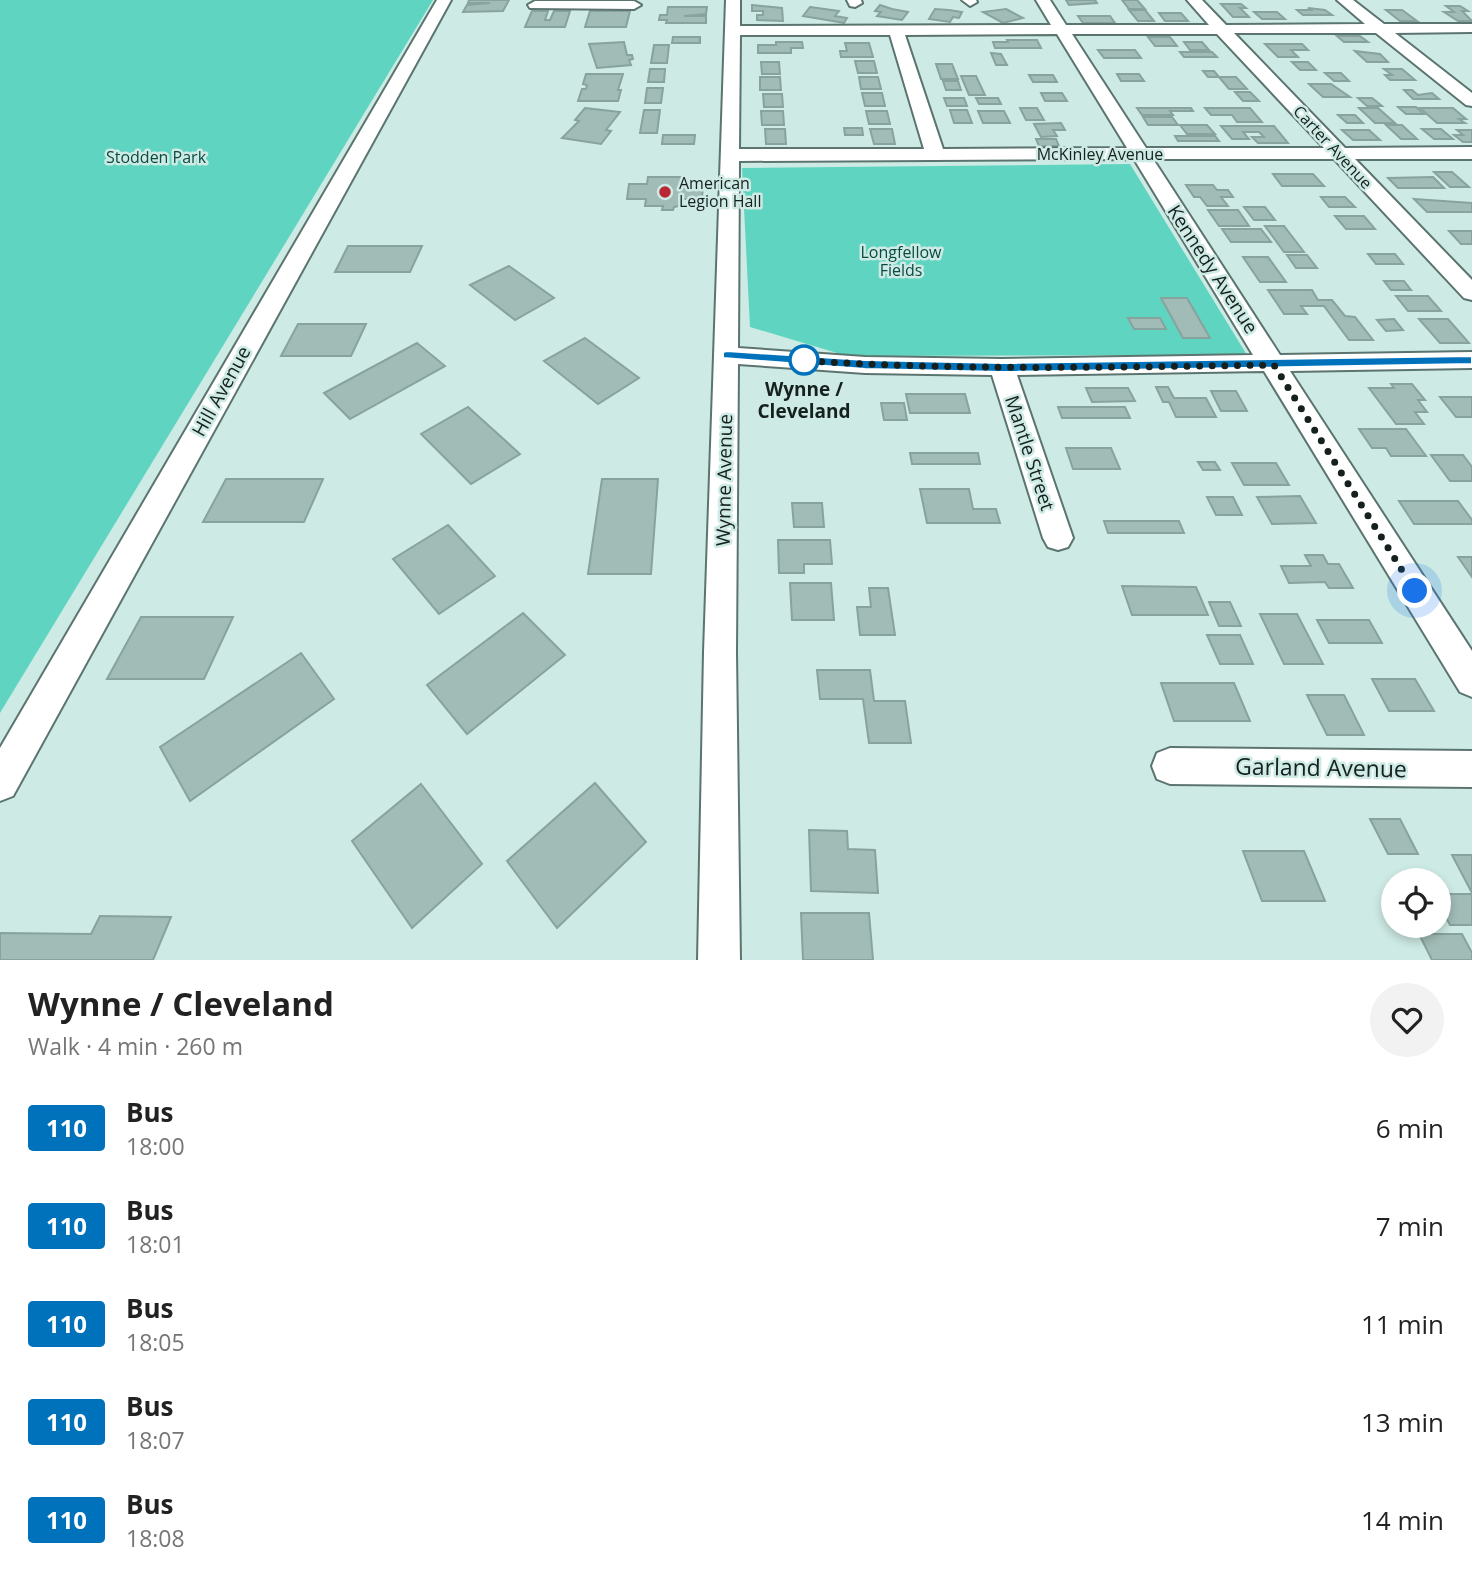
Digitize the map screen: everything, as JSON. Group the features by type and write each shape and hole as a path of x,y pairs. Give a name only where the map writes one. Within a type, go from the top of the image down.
{"street":[{"name":"Hill Avenue","path":"0,783 444,0"},
{"name":"Wynne Avenue","path":"719,960 720,652 733,0"},
{"name":"Kennedy Avenue","path":"1043,0 1472,681"},
{"name":"Carter Avenue","path":"1194,0 1472,293"},
{"path":"1344,0 1472,101"},
{"path":"535,5 634,5"},
{"path":"733,31 1472,28"},
{"path":"896,30 935,154"},
{"name":"McKinley Avenue","path":"729,155 1472,153"},
{"path":"727,355 865,365 1002,368 1472,360"},
{"name":"Mantle Street","path":"1002,368 1058,538"},
{"name":"Garland Avenue","path":"1170,766 1472,769"}],"green space":[{"name":"Stodden Park","path":"0,0 433,0 0,713"},
{"name":"Longfellow Fields","path":"1130,164 1247,355 847,356 750,327 742,168"}],"building":[{"path":"469,0 509,0 503,11 463,12 467,5 490,3 468,3"},
{"path":"1066,0 1095,0 1097,3 1069,5"},
{"path":"1122,0 1137,0 1145,9 1129,9"},
{"path":"1221,4 1241,4 1246,8 1240,8 1249,17 1233,17"},
{"path":"752,5 782,8 783,21 757,20 757,15 763,15 763,11 752,11"},
{"path":"880,5 908,12 902,20 877,16 881,12 875,11"},
{"path":"1446,6 1460,6 1468,11 1462,11 1472,21 1458,21 1444,12 1454,12"},
{"path":"668,7 707,7 706,14 684,16 706,16 706,23 666,23 667,20 659,20 660,15 667,15"},
{"path":"810,7 839,11 835,16 847,18 844,23 803,16"},
{"path":"1308,8 1325,10 1332,15 1303,15 1297,10 1311,10"},
{"path":"935,9 962,12 959,18 953,17 950,22 929,19"},
{"path":"1006,9 1023,18 1003,23 983,12"},
{"path":"1129,10 1145,10 1154,21 1138,21"},
{"path":"1386,10 1402,10 1417,21 1400,21"},
{"path":"532,11 548,11 545,20 550,20 554,11 570,11 565,27 525,27"},
{"path":"590,11 630,11 626,27 585,27"},
{"path":"1254,12 1277,12 1285,19 1262,19"},
{"path":"1159,13 1181,13 1188,21 1165,21"},
{"path":"1078,16 1110,16 1115,23 1083,23"},
{"path":"1337,36 1360,36 1368,42 1344,42"},
{"path":"673,37 700,37 700,43 672,43"},
{"path":"1148,37 1170,37 1177,46 1155,46"},
{"path":"1007,40 1037,40 1041,48 995,48 993,42 1008,42"},
{"path":"624,42 627,55 632,55 633,59 629,60 631,65 597,68 589,44"},
{"path":"776,42 802,42 803,48 791,48 791,53 758,53 758,45 776,45"},
{"path":"1184,42 1202,42 1209,50 1190,50"},
{"path":"845,43 869,43 873,57 841,57 840,51 847,51"},
{"path":"1265,44 1302,44 1308,50 1291,50 1298,57 1278,57"},
{"path":"654,45 669,45 667,63 651,63"},
{"path":"1098,50 1135,50 1141,58 1104,58"},
{"path":"1355,51 1380,54 1388,62 1367,62"},
{"path":"1180,52 1212,52 1217,57 1184,57"},
{"path":"991,53 1001,54 1007,65 996,65"},
{"path":"855,61 874,61 877,73 858,73"},
{"path":"761,62 779,62 780,74 762,74"},
{"path":"1292,62 1308,62 1316,70 1300,70"},
{"path":"936,64 952,64 958,79 941,79"},
{"path":"650,69 665,69 664,82 648,82"},
{"path":"1384,69 1402,69 1415,80 1390,80 1385,75 1392,75"},
{"path":"1203,71 1214,71 1219,77 1208,77"},
{"path":"1325,73 1341,73 1349,81 1334,81"},
{"path":"586,74 623,74 618,101 578,101 582,89 586,89 587,85 583,84"},
{"path":"1117,74 1139,74 1144,81 1121,81"},
{"path":"1029,75 1053,75 1057,82 1033,82"},
{"path":"961,76 976,76 985,95 969,95"},
{"path":"760,77 780,77 781,90 760,90"},
{"path":"859,77 878,77 881,89 861,89"},
{"path":"1219,77 1236,77 1247,89 1229,89"},
{"path":"943,81 958,81 961,90 946,90"},
{"path":"1309,84 1331,84 1350,97 1323,97"},
{"path":"647,88 663,88 661,103 645,103"},
{"path":"1404,90 1412,90 1418,95 1432,93 1439,99 1413,99"},
{"path":"1235,92 1250,92 1259,101 1243,101"},
{"path":"862,93 882,93 885,106 865,106"},
{"path":"1041,93 1062,93 1067,101 1045,101"},
{"path":"763,94 782,94 783,107 764,107"},
{"path":"944,98 964,98 967,106 947,106"},
{"path":"976,98 998,98 1001,104 979,104"},
{"path":"1358,98 1372,98 1382,106 1367,106"},
{"path":"1398,107 1416,107 1424,114 1406,114"},
{"path":"585,108 620,112 606,130 611,131 601,144 562,138 579,121 575,120"},
{"path":"1020,108 1037,108 1044,120 1026,120"},
{"path":"1137,108 1191,108 1193,111 1170,111 1173,115 1142,115"},
{"path":"1205,108 1250,108 1262,122 1237,122 1232,115 1211,115"},
{"path":"1359,108 1378,108 1395,123 1375,123"},
{"path":"1420,108 1453,108 1466,119 1459,119 1465,123 1437,123"},
{"path":"644,110 660,110 657,133 640,133"},
{"path":"950,110 967,110 972,123 954,123"},
{"path":"761,111 783,111 784,125 762,125"},
{"path":"866,111 887,111 890,124 869,124"},
{"path":"978,111 1004,111 1010,123 983,123"},
{"path":"1338,115 1355,115 1363,123 1347,123"},
{"path":"1143,117 1172,117 1178,125 1148,125"},
{"path":"1061,123 1065,130 1053,130 1057,136 1041,137 1034,124"},
{"path":"1180,125 1207,125 1215,134 1187,134"},
{"path":"1386,125 1402,125 1417,139 1401,139"},
{"path":"1221,126 1274,126 1288,143 1258,143 1252,137 1264,137 1259,132 1243,132 1249,139 1232,139"},
{"path":"844,128 862,128 863,135 845,135"},
{"path":"765,129 785,129 786,144 766,144"},
{"path":"870,129 892,129 895,144 874,144"},
{"path":"1422,129 1441,129 1453,139 1434,139"},
{"path":"1342,130 1369,130 1380,140 1353,140"},
{"path":"1457,130 1472,130 1472,142 1463,142 1454,135 1463,135"},
{"path":"663,135 695,135 694,144 662,144"},
{"path":"1175,136 1215,136 1219,141 1178,141"},
{"path":"1036,139 1056,139 1059,146 1039,146"},
{"path":"1434,172 1452,172 1469,187 1450,187"},
{"path":"1273,174 1313,174 1324,186 1282,186"},
{"name":"American Legion Hall","path":"648,177 682,177 682,186 703,185 702,199 680,199 679,206 673,210 662,210 663,206 645,206 646,199 627,199 629,184 647,184"},
{"path":"1433,177 1444,188 1398,188 1388,178"},
{"path":"1186,185 1213,185 1217,190 1228,190 1233,197 1221,197 1228,206 1207,206 1200,197 1194,197"},
{"path":"1321,197 1345,197 1355,207 1329,207"},
{"path":"1414,199 1472,203 1472,212 1427,212"},
{"path":"1244,207 1265,207 1275,220 1254,220"},
{"path":"1208,210 1238,210 1249,226 1219,226"},
{"path":"1335,216 1364,216 1375,229 1346,229"},
{"path":"1265,226 1284,226 1304,252 1284,252"},
{"path":"1222,229 1261,229 1271,242 1231,242"},
{"path":"1449,231 1472,231 1472,244 1461,244"},
{"path":"348,246 422,246 410,272 335,272"},
{"path":"1368,254 1395,254 1403,264 1376,264"},
{"path":"1287,255 1307,255 1317,268 1296,268"},
{"path":"1243,257 1268,257 1286,282 1260,282"},
{"path":"509,266 554,298 515,320 470,285"},
{"path":"1384,281 1404,281 1411,290 1391,290"},
{"path":"1268,290 1312,290 1318,300 1332,300 1345,316 1355,317 1373,340 1349,340 1324,306 1301,306 1307,314 1284,314"},
{"path":"1396,296 1428,296 1441,311 1408,311"},
{"path":"1161,298 1187,298 1210,338 1183,338"},
{"path":"1128,318 1160,318 1166,329 1134,329"},
{"path":"1394,319 1403,330 1386,331 1377,320"},
{"path":"1419,319 1448,319 1469,343 1440,343"},
{"path":"298,324 366,324 351,356 281,356"},
{"path":"585,338 639,378 598,404 544,361"},
{"path":"417,343 445,366 350,419 324,393"},
{"path":"1391,384 1412,384 1425,400 1418,400 1427,412 1415,412 1424,424 1396,424 1369,388 1394,388"},
{"path":"1156,387 1168,387 1174,398 1206,398 1216,417 1176,417 1169,402 1163,402"},
{"path":"1086,388 1128,388 1135,401 1092,402"},
{"path":"1211,391 1236,391 1247,411 1221,411"},
{"path":"906,394 965,394 970,413 910,413"},
{"path":"1440,397 1472,397 1472,417 1456,417"},
{"path":"881,403 904,403 907,420 884,420"},
{"path":"468,407 520,454 471,484 421,434"},
{"path":"1058,407 1125,407 1130,418 1062,418"},
{"path":"1359,429 1406,429 1426,456 1391,456 1386,448 1372,448"},
{"path":"1066,448 1111,448 1120,469 1073,469"},
{"path":"910,453 978,453 980,464 912,464"},
{"path":"1431,455 1463,455 1472,467 1472,481 1450,481"},
{"path":"1198,462 1215,462 1220,470 1203,470"},
{"path":"1232,463 1276,463 1289,485 1244,485"},
{"path":"226,479 323,479 304,522 203,522"},
{"path":"602,479 658,479 651,574 588,574"},
{"path":"920,489 969,489 973,509 996,509 1000,523 927,523"},
{"path":"1300,496 1316,523 1272,524 1257,497"},
{"path":"1207,497 1233,497 1242,515 1216,515"},
{"path":"1399,501 1458,501 1472,524 1414,524"},
{"path":"792,503 822,503 824,527 794,527"},
{"path":"1104,521 1179,521 1184,533 1108,533"},
{"path":"448,525 495,576 439,614 393,559"},
{"path":"778,540 830,540 832,564 804,564 804,573 779,573"},
{"path":"1305,555 1323,555 1328,564 1339,564 1353,588 1329,588 1325,582 1289,583 1281,566 1311,566"},
{"path":"1458,557 1472,557 1472,577"},
{"path":"790,583 831,583 834,620 792,620"},
{"path":"1122,586 1196,587 1208,615 1132,615"},
{"path":"869,588 888,588 895,635 860,635 857,607 871,607"},
{"path":"1209,602 1230,602 1241,626 1219,626"},
{"path":"523,613 565,655 467,734 427,685"},
{"path":"1260,614 1297,614 1323,664 1284,664"},
{"path":"141,617 233,617 204,679 107,679"},
{"path":"1317,620 1369,620 1382,643 1329,643"},
{"path":"1207,635 1240,635 1253,664 1220,664"},
{"path":"301,653 334,699 190,801 160,747"},
{"path":"817,670 870,670 874,701 905,701 911,743 869,743 863,699 820,699"},
{"path":"1372,679 1415,679 1434,711 1389,711"},
{"path":"1161,683 1234,683 1250,721 1174,721"},
{"path":"1307,695 1344,695 1364,735 1327,735"},
{"path":"595,783 646,842 557,928 507,861"},
{"path":"421,784 482,864 412,928 352,841"},
{"path":"1370,819 1400,819 1418,854 1388,854"},
{"path":"809,830 847,831 848,849 875,850 878,893 811,891"},
{"path":"1243,851 1304,851 1325,901 1262,901"},
{"path":"1452,855 1472,855 1472,893"},
{"path":"1451,894 1472,894 1472,925 1451,925"},
{"path":"801,913 869,913 873,960 803,960"},
{"path":"100,916 171,917 153,960 0,960 0,933 91,934"},
{"path":"1451,934 1462,934 1472,953 1472,960 1432,960 1421,938 1451,938"}],"bus line":[{"name":"110","path":"727,355 865,365 1002,368 1472,360"}],"place":[{"name":"American Legion Hall","path":"665,192"},
{"name":"Wynne / Cleveland","path":"804,360"}],"route":[{"path":"804,360 794,360 865,365 1002,368 1274,365 1415,591"}]}
